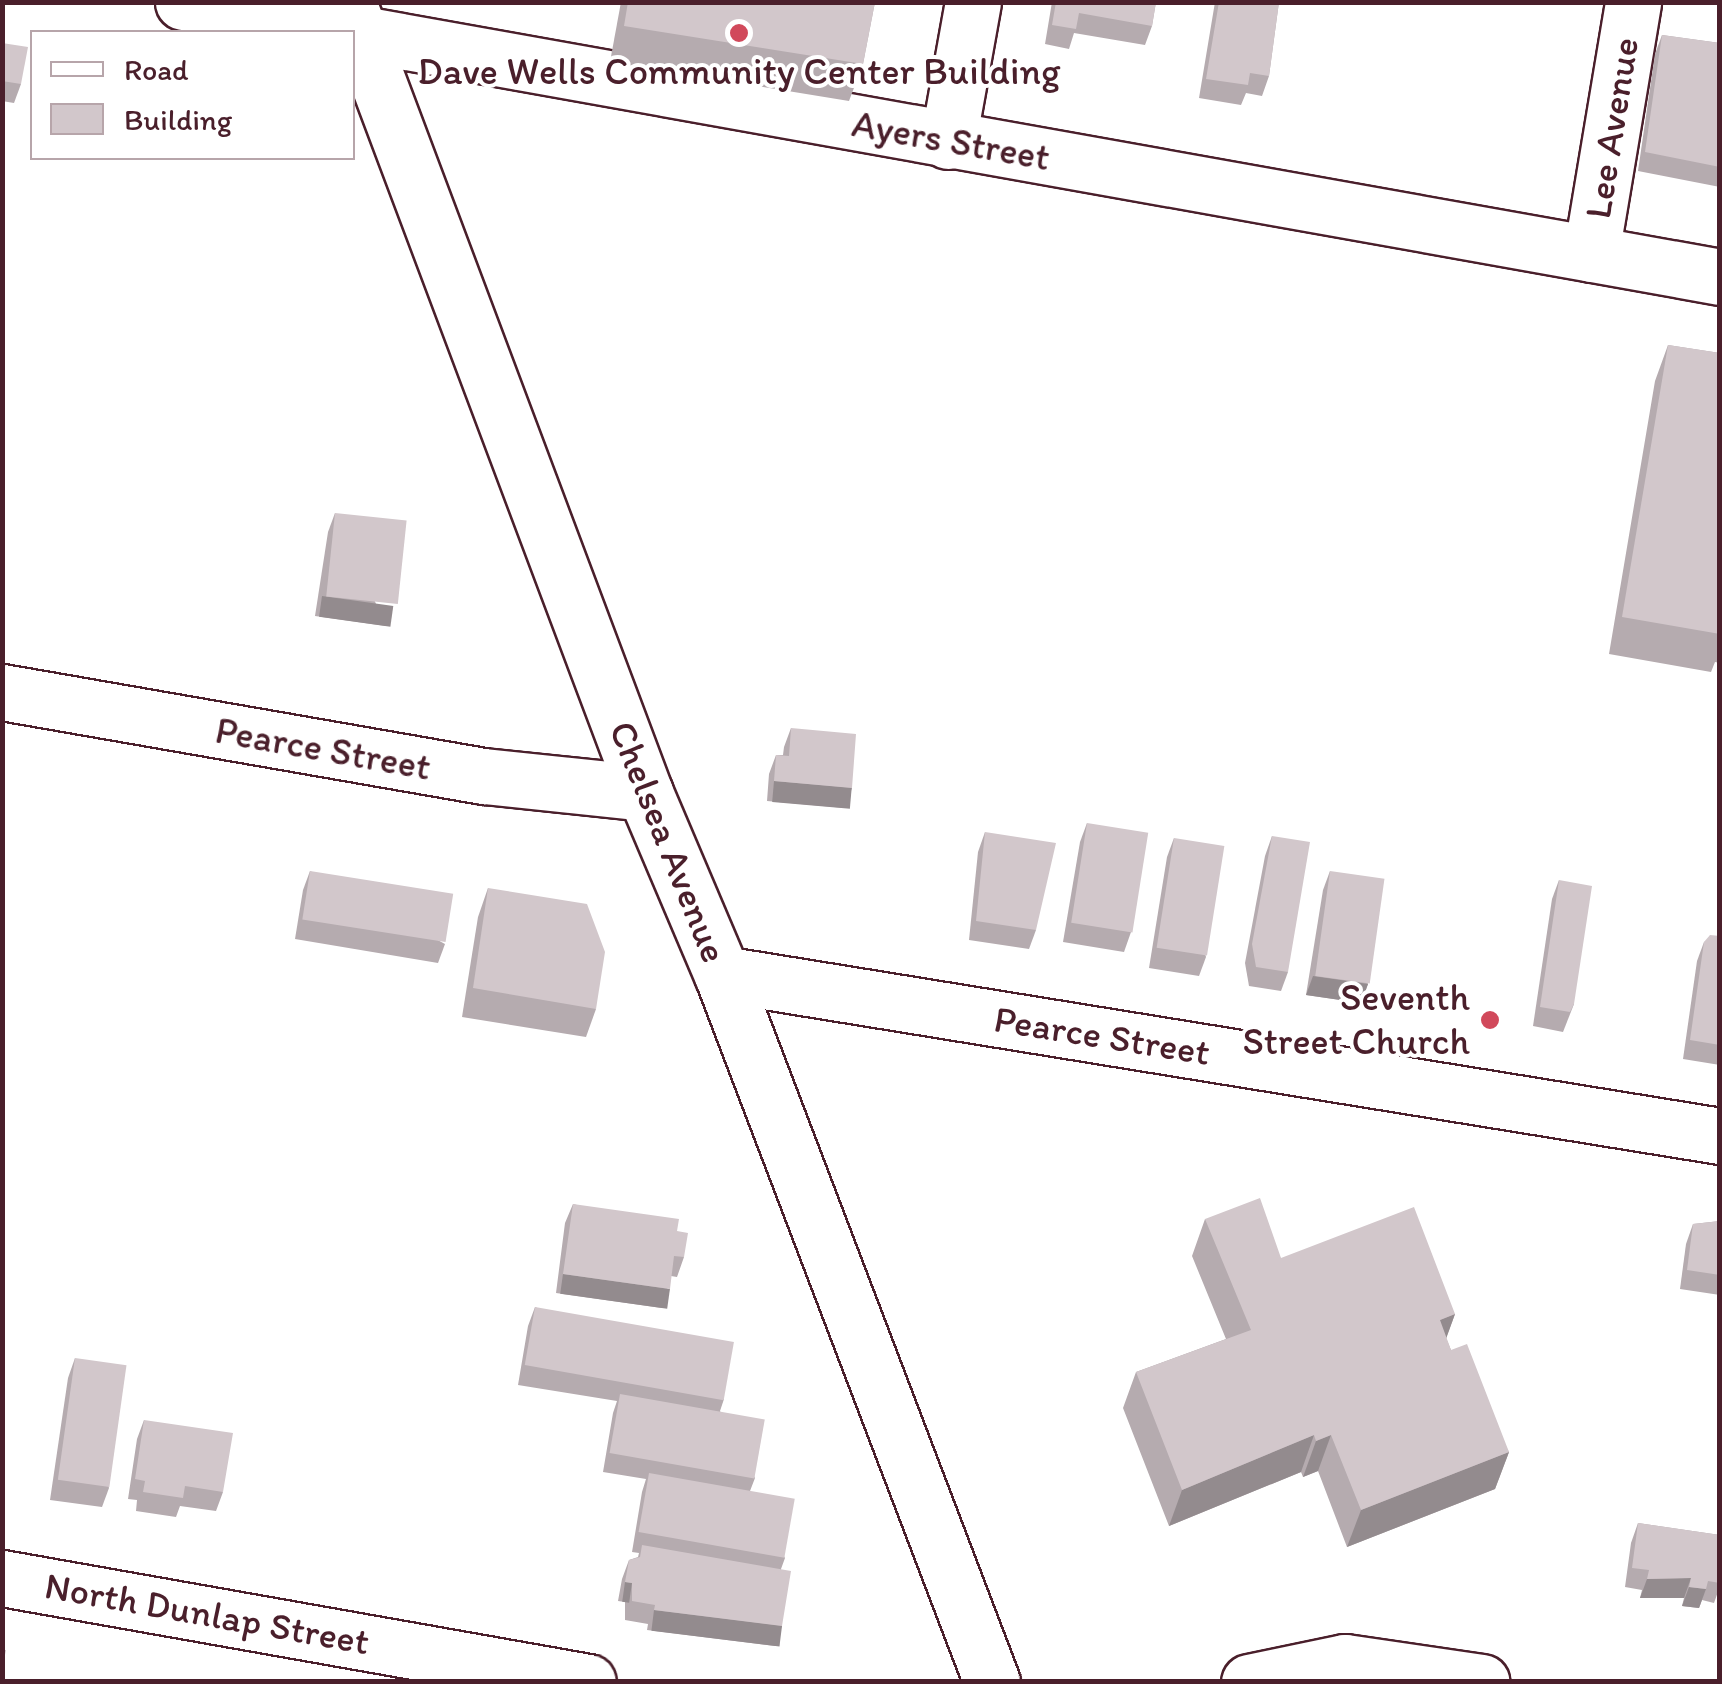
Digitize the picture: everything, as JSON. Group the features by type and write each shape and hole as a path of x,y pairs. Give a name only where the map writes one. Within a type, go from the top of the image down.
{"street":[{"name":"Ayers Street","path":"183,2 354,18 948,142 1720,277"},
{"path":"948,142 972,2"},
{"name":"Lee Avenue","path":"1591,254 1633,2"},
{"name":"Chelsea Avenue","path":"354,18 645,793 722,974 992,1682"},
{"name":"Pearce Street","path":"2,692 465,773 645,793"},
{"name":"Pearce Street","path":"722,974 1720,1136"},
{"name":"North Dunlap Street","path":"2,1578 588,1682"},
{"path":"1249,1682 1344,1662 1482,1682"}],"building":[{"path":"628,2 875,2 863,64 624,26"},
{"path":"1056,2 1156,2 1152,26 1079,13 1076,29 1052,25"},
{"path":"1219,2 1279,2 1269,76 1250,73 1248,85 1206,79"},
{"path":"1662,35 1720,43 1720,167 1645,152"},
{"path":"2,43 28,47 21,84 2,81"},
{"path":"1668,345 1720,353 1720,634 1622,617"},
{"path":"335,513 407,521 398,604 326,597"},
{"path":"791,728 856,734 852,788 774,781 776,755 789,756"},
{"path":"1087,823 1148,833 1132,932 1071,923"},
{"path":"985,832 1056,843 1036,930 976,921"},
{"path":"1272,836 1310,842 1288,972 1256,967 1252,944"},
{"path":"1174,838 1224,846 1207,956 1157,948"},
{"path":"310,871 453,894 446,942 302,919"},
{"path":"1330,871 1384,879 1370,984 1315,976"},
{"path":"1559,880 1592,886 1570,1012 1540,1007"},
{"path":"488,888 587,904 605,952 596,1009 473,988"},
{"path":"1710,935 1720,936 1720,1045 1690,1040 1704,942"},
{"path":"1260,1198 1281,1258 1414,1207 1455,1314 1440,1320 1451,1350 1467,1344 1509,1452 1361,1510 1331,1435 1316,1441 1314,1435 1182,1490 1136,1372 1251,1330 1205,1219"},
{"path":"573,1204 679,1219 677,1231 688,1233 684,1257 674,1256 670,1289 563,1274"},
{"path":"1720,1221 1720,1275 1687,1270 1693,1224"},
{"path":"535,1307 734,1342 724,1400 525,1365"},
{"path":"75,1358 126,1365 109,1487 58,1480"},
{"path":"620,1394 765,1420 754,1479 610,1453"},
{"path":"144,1420 233,1433 223,1492 185,1486 183,1498 143,1492 145,1481 135,1479"},
{"path":"649,1473 795,1499 784,1558 639,1532"},
{"path":"1638,1523 1720,1535 1720,1583 1708,1581 1706,1589 1689,1587 1691,1578 1647,1579 1649,1570 1632,1568"},
{"path":"642,1545 791,1571 782,1626 654,1610 655,1605 632,1601 632,1583 625,1582 629,1560 640,1557"}],"place":[{"name":"Dave Wells Community Center Building","path":"739,33"},
{"name":"Seventh Street Church","path":"1490,1020"}]}
